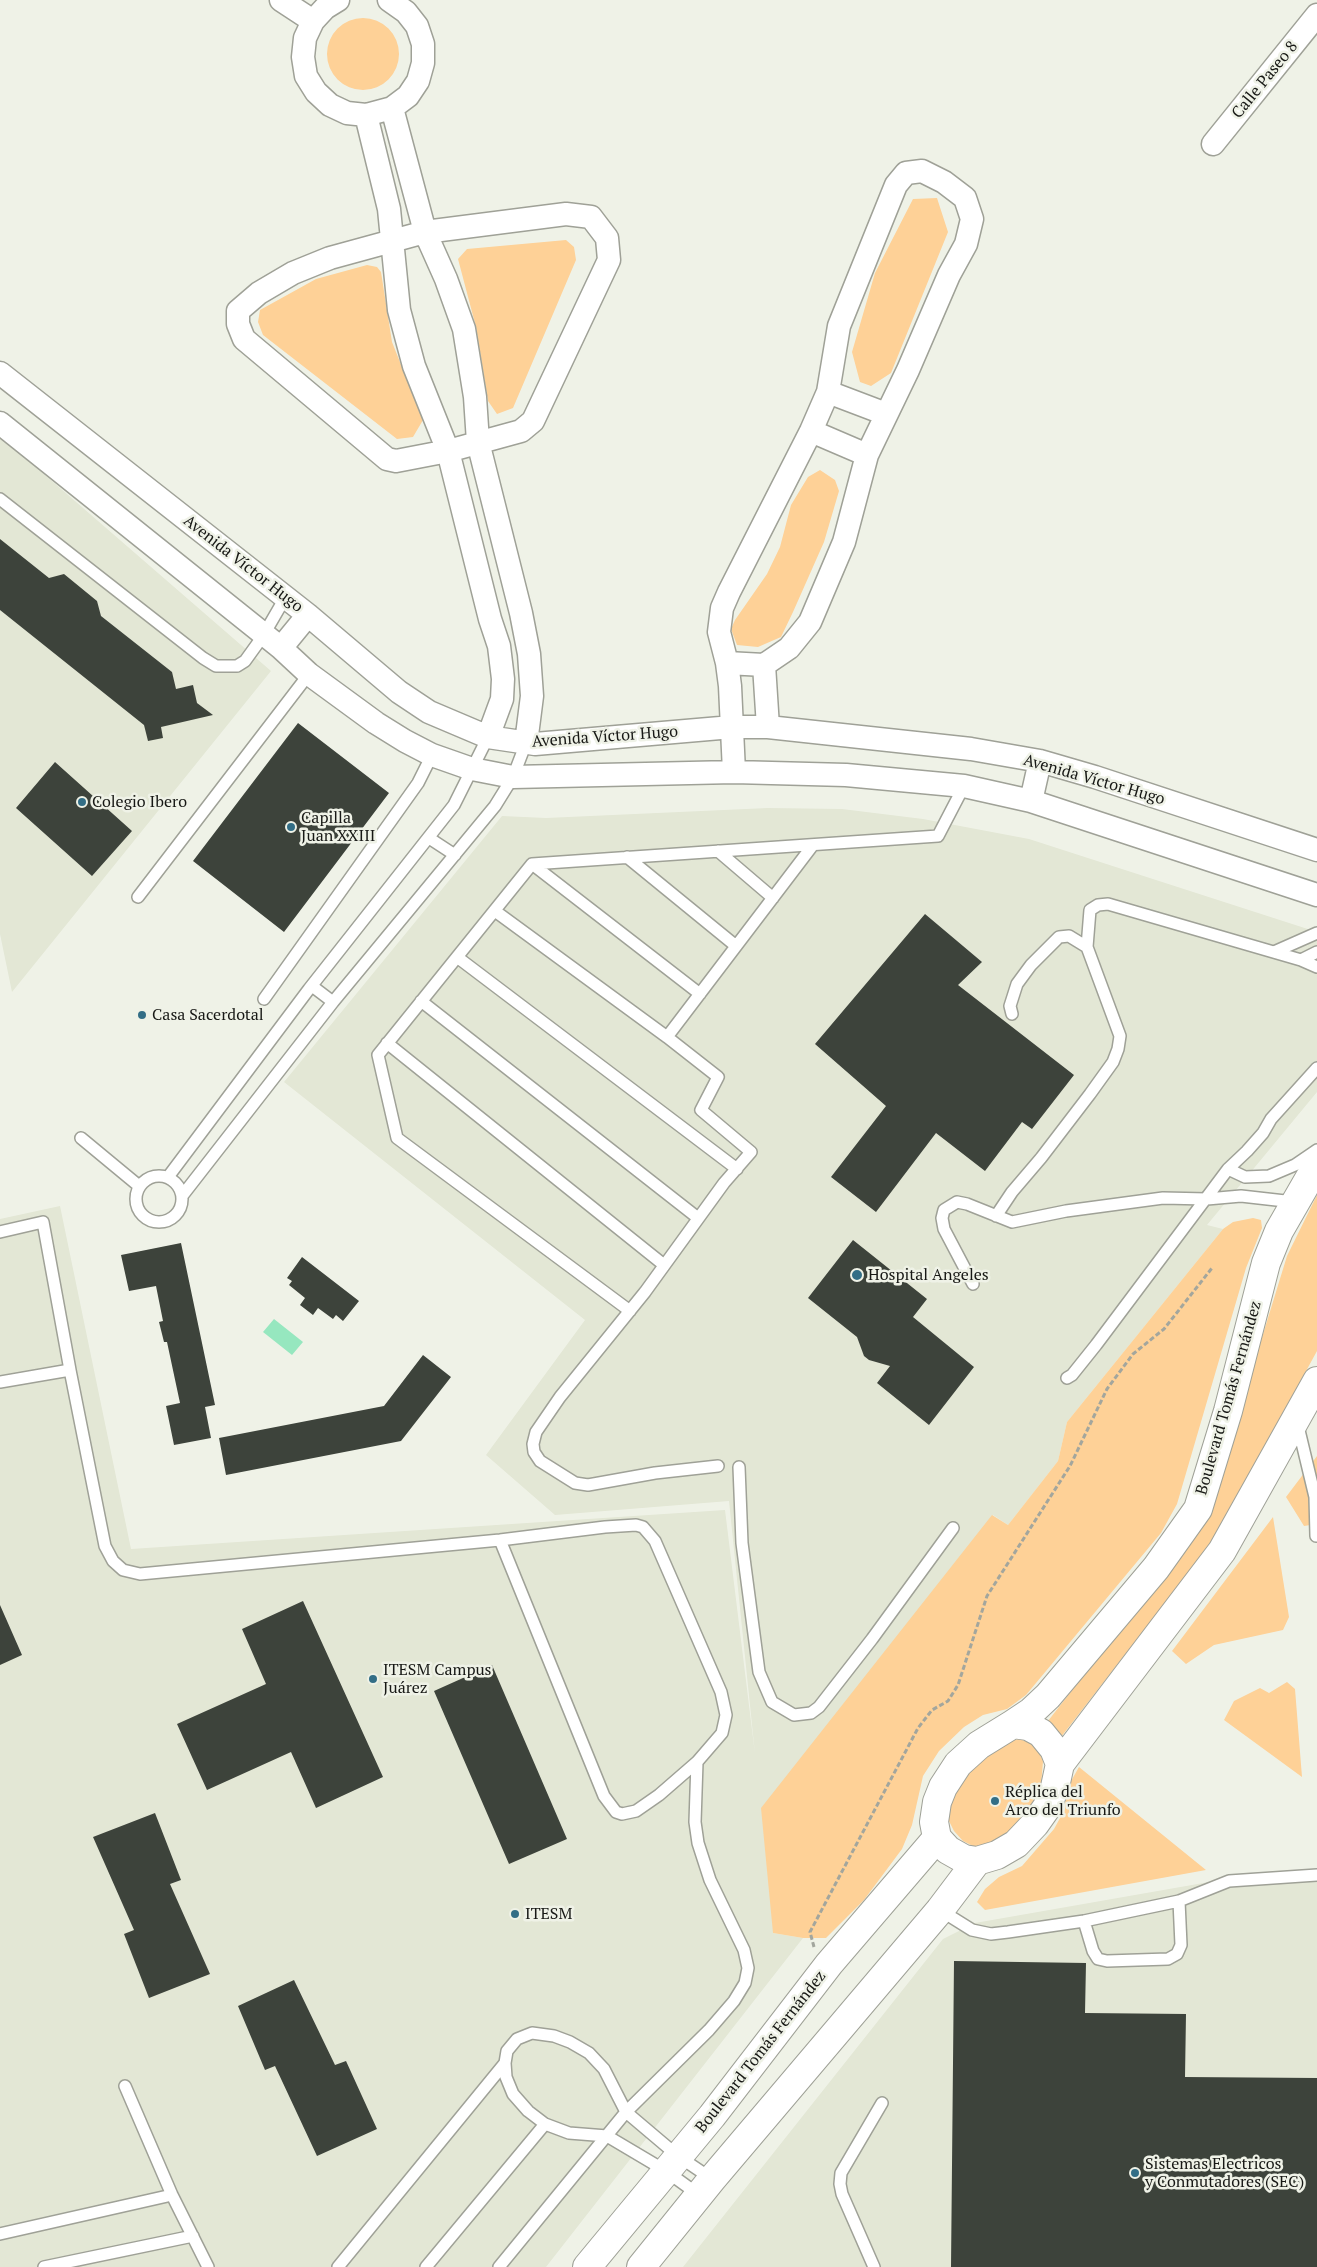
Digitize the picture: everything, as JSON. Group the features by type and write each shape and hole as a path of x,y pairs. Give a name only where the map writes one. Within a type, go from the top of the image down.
{"main road":[{"name":"Boulevard Tomás Fernández","path":"1012,1724 1030,1712 1048,1696 1156,1568 1198,1509 1228,1411 1266,1263 1279,1231 1317,1165"},
{"path":"1060,1764 1054,1749 1041,1733 1028,1726 1012,1724 978,1744 958,1764 943,1787 937,1802 934,1822 937,1838 948,1850 964,1859 977,1861 997,1856 1016,1844 1035,1824 1050,1800 1060,1764 1222,1551 1317,1381"},
{"name":"Boulevard Tomás Fernández","path":"587,2267 672,2164 829,1964 937,1838"},
{"path":"641,2267 706,2187 940,1910 977,1861"}],"street":[{"path":"281,0 313,21"},
{"path":"338,0 324,8 313,21 305,38 303,57 306,76 316,92 330,105 347,113 366,115 392,108 408,96 418,81 423,63 423,44 417,26 404,4"},
{"name":"Calle Paseo 8","path":"1213,144 1317,15"},
{"path":"392,108 425,232 446,279 464,329 475,397 478,442 521,613 529,654 532,696 526,743"},
{"path":"366,115 389,208 399,310 414,366 448,451 490,619 499,646 503,679 502,699 488,737"},
{"path":"727,663 764,665 789,648 810,622 844,542 867,456 972,229 972,219 965,198 944,182 922,171 906,173 896,185 840,326 828,392 811,432 722,608 719,632 727,663 734,772"},
{"path":"566,214 591,217 607,238 609,260 533,421 520,431 448,451 396,461 387,459 244,339 238,324 238,312 258,293 294,273 330,258 425,232 566,214"},
{"name":"Avenida Víctor Hugo","path":"0,373 308,615 399,692 429,712 488,737 526,743 732,727 768,727 971,749 1040,761 1182,805 1317,850"},
{"path":"828,392 886,414"},
{"path":"0,423 272,642 309,674 376,723 432,755 472,769 513,776 734,772 846,775 964,786 1032,801 1317,895"},
{"path":"811,432 867,456"},
{"path":"490,619 521,613"},
{"path":"272,642 308,615"},
{"path":"764,665 768,727"},
{"path":"376,723 399,692"},
{"path":"1032,801 1040,761"}],"lane":[{"path":"0,499 203,658 216,666 238,666 252,653 272,642 285,598"},
{"path":"138,897 309,674"},
{"path":"168,1177 312,986 454,805 488,737"},
{"path":"182,1196 333,1002 495,806 513,776 526,743"},
{"path":"264,999 418,783 432,755"},
{"path":"630,1311 397,1138 378,1055 532,864 938,836 964,786"},
{"path":"430,838 455,855"},
{"path":"667,1038 813,844"},
{"path":"718,851 772,898"},
{"path":"627,858 736,946"},
{"path":"532,864 700,994"},
{"path":"996,1216 1012,1192 1084,1102 1113,1062 1118,1049 1120,1036 1087,947 1090,910 1098,905 1108,904 1302,960 1317,967"},
{"path":"494,911 718,1076 702,1110 752,1152 698,1218 630,1311 560,1397 536,1432 532,1444 534,1452 540,1461 575,1483 588,1485 655,1473 718,1466"},
{"path":"1274,952 1317,932"},
{"path":"1012,1014 1010,1006 1018,984 1031,965 1059,937 1069,936 1087,947"},
{"path":"1302,960 1317,952"},
{"path":"457,956 737,1169"},
{"path":"312,986 333,1002"},
{"path":"421,1002 698,1218"},
{"path":"388,1043 664,1265"},
{"path":"1067,1378 1078,1368 1228,1169 1263,1134 1271,1119 1317,1068"},
{"path":"82,1138 139,1186"},
{"path":"1228,1169 1245,1177 1269,1176 1295,1166 1317,1150"},
{"path":"152,1176 168,1177 180,1188 182,1196 179,1212 173,1218 158,1223 143,1216 135,1202 139,1186 152,1176"},
{"path":"973,1284 944,1230 942,1218 944,1210 957,1202 967,1204 1012,1222 1066,1211 1163,1198 1207,1199 1241,1196 1295,1202"},
{"path":"0,1232 43,1222 105,1546 113,1560 123,1570 140,1574 500,1540 621,1526 636,1526 649,1532 655,1541 725,1704 726,1724 722,1733 696,1762 659,1795 636,1811 622,1814 610,1806 596,1779 500,1540"},
{"path":"0,1382 70,1370"},
{"path":"1296,1418 1306,1452 1315,1497 1316,1536"},
{"path":"739,1467 742,1544 759,1672 772,1702 794,1714 811,1713 819,1707 872,1640 953,1528"},
{"path":"499,2267 626,2112 709,2030 728,2008 745,1983 748,1968 744,1950 702,1861 695,1822 696,1762"},
{"path":"940,1910 972,1930 991,1934 1084,1921 1179,1901 1229,1881 1317,1875"},
{"path":"1084,1921 1093,1951 1098,1959 1107,1962 1168,1959 1177,1954 1181,1945 1179,1901"},
{"path":"706,2187 672,2164 607,2136 570,2133 545,2124 528,2111 513,2094 506,2077 504,2063 507,2051 517,2039 532,2033 554,2036 570,2042 589,2053 604,2069 626,2112 672,2164 706,2187"},
{"path":"338,2267 504,2063"},
{"path":"125,2086 172,2195 208,2267"},
{"path":"875,2265 842,2194 840,2184 841,2173 882,2103"},
{"path":"426,2267 545,2124"},
{"path":"0,2234 172,2195"},
{"path":"44,2267 193,2236"}],"path":[{"path":"829,1964 814,1948 810,1932 918,1728 932,1710 948,1701 958,1684 988,1596 1070,1466 1107,1389 1134,1354 1164,1329 1212,1268"}],"shaded area":[{"path":"363,18 377,21 389,28 396,40 399,54 396,68 389,80 377,87 363,90 349,87 337,80 330,68 327,54 330,40 337,28 349,21"},
{"path":"937,198 948,232 891,373 871,386 860,382 852,352 875,273 913,199"},
{"path":"566,240 574,247 576,260 513,408 497,414 488,401 476,327 458,259 467,249"},
{"path":"367,265 377,267 381,272 392,342 423,420 413,437 397,439 263,335 258,322 260,310 316,279"},
{"name":"Colegio Ibero","path":"0,436 271,671 12,992 0,934"},
{"path":"820,470 835,480 839,491 824,542 793,612 781,637 758,647 737,645 731,629 735,620 767,574 780,547 791,505 808,477"},
{"path":"768,808 842,809 923,819 1029,839 1317,932 1317,1092 1207,1225 1223,1229 1067,1422 1058,1461 1008,1525 993,1515 773,1933 803,1938 546,2267 0,2267 0,1219 60,1206 131,1549 725,1510 755,1754 729,1501 555,1515 486,1455 585,1320 284,1082 502,816 546,818"},
{"path":"1317,1195 1317,1351 1213,1541 1061,1737 1048,1721 1190,1539 1210,1507 1287,1256"},
{"path":"1253,1218 1261,1220 1262,1228 1246,1268 1177,1504 1161,1533 1026,1695 1007,1709 983,1715 964,1727 939,1751 923,1776 912,1825 902,1849 864,1900 826,1938 803,1938 773,1933 761,1808 992,1515 1008,1525 1058,1461 1067,1422 1223,1229 1233,1222"},
{"path":"274,1319 303,1342 292,1355 263,1332"},
{"path":"1317,1456 1317,1524 1304,1526 1286,1497"},
{"path":"1273,1517 1289,1617 1283,1630 1214,1645 1186,1664 1172,1651"},
{"path":"1287,1682 1295,1689 1302,1777 1224,1720 1234,1701 1260,1688 1269,1693"},
{"path":"1020,1739 1030,1743 1038,1750 1043,1761 1041,1786 1032,1805 1018,1826 990,1848 975,1847 963,1841 954,1831 948,1819 948,1809 954,1792 964,1776 1003,1742"},
{"path":"1079,1767 1206,1870 985,1910 977,1902 985,1889 999,1877 1022,1866 1054,1829 1065,1809 1066,1790"},
{"path":"1317,1871 1317,2267 683,2267 943,1939 975,1923 1209,1882"}],"building":[{"path":"0,539 49,578 64,574 97,601 101,616 172,672 176,689 193,685 197,703 213,715 161,727 163,738 148,741 144,725 0,610"},
{"name":"Capilla Juan XXIII","path":"298,723 389,793 284,932 193,861"},
{"path":"55,762 132,831 92,876 16,808"},
{"path":"925,914 982,962 958,985 1074,1075 1032,1129 1022,1122 985,1171 936,1133 876,1212 831,1177 886,1106 815,1044"},
{"path":"853,1240 927,1299 913,1317 974,1367 929,1425 877,1383 890,1366 869,1360 864,1356 857,1337 808,1298"},
{"path":"181,1243 215,1405 205,1407 211,1438 174,1445 166,1406 180,1403 167,1342 164,1342 159,1322 163,1321 156,1286 129,1291 121,1255"},
{"path":"302,1257 359,1301 343,1321 336,1315 333,1319 318,1308 313,1315 300,1305 305,1298 289,1285 292,1281 287,1278"},
{"path":"423,1355 451,1377 401,1441 226,1475 219,1438 384,1406"},
{"path":"303,1601 383,1777 316,1808 291,1752 207,1790 177,1724 266,1684 242,1629"},
{"path":"0,1605 22,1655 0,1665"},
{"path":"492,1665 567,1839 509,1864 434,1691"},
{"path":"155,1813 181,1880 170,1884 210,1974 149,1998 124,1934 134,1930 93,1837"},
{"name":"Sistemas Electricos y Conmutadores (SEC)","path":"954,1961 1086,1963 1085,2013 1186,2014 1185,2077 1317,2078 1317,2267 951,2267"},
{"path":"294,1980 335,2065 346,2061 377,2129 317,2156 275,2066 265,2070 238,2006"}],"place":[{"name":"Colegio Ibero","path":"82,802"},
{"name":"Capilla Juan XXIII","path":"291,827"},
{"name":"Casa Sacerdotal","path":"142,1015"},
{"name":"Hospital Angeles","path":"857,1275"},
{"name":"ITESM Campus Juárez","path":"373,1679"},
{"name":"Réplica del Arco del Triunfo","path":"995,1801"},
{"name":"ITESM","path":"515,1914"},
{"name":"Sistemas Electricos y Conmutadores (SEC)","path":"1135,2173"}]}
